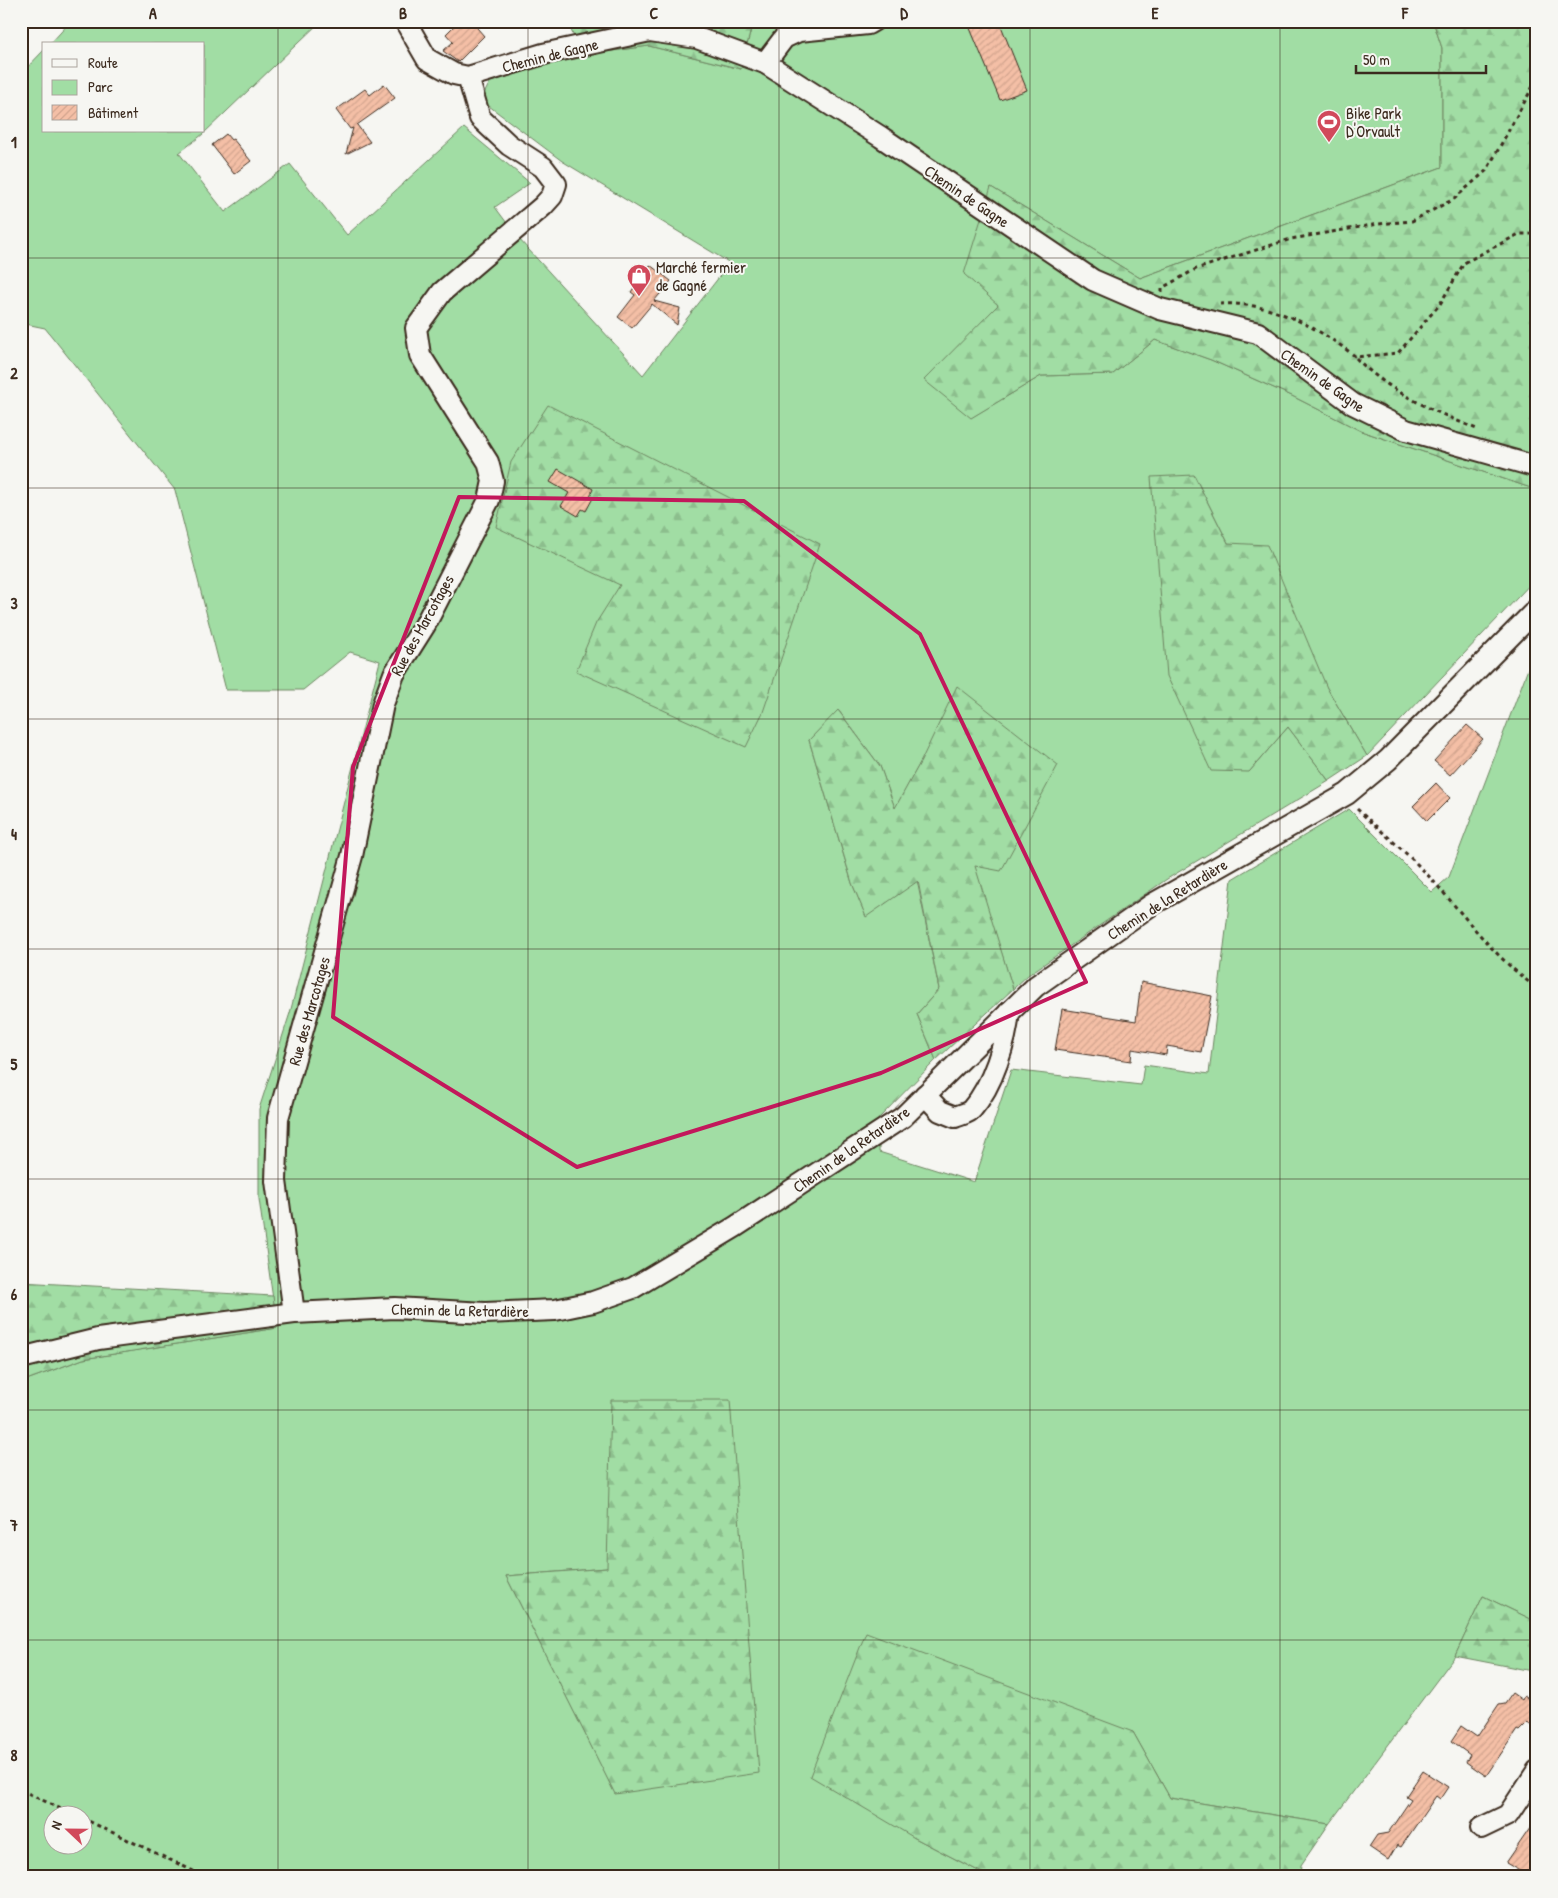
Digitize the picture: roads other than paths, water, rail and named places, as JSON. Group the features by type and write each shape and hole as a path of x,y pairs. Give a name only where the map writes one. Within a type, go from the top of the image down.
{"street":[{"path":"404,21 427,59 454,74 468,77"},
{"path":"765,63 784,38 799,31 868,24 873,21"},
{"name":"Chemin de Gagne","path":"468,77 543,54 650,31 697,38 765,63 881,137 1093,280 1160,308 1258,333 1353,404 1406,430 1537,467"},
{"name":"Rue des Marcotages","path":"294,1313 276,1180 278,1118 352,856 383,704 394,674 425,625 489,500 493,481 488,462 420,355 416,328 442,292 543,206 552,196 556,184 543,167 509,145 480,118 468,77"},
{"name":"Chemin de la Retardière","path":"21,1358 98,1339 294,1313 395,1308 485,1313 555,1310 593,1302 633,1288 735,1227 903,1117 1036,986 1151,905 1347,794 1388,760 1537,609"},
{"path":"925,1095 940,1111 955,1117 972,1110 995,1070 1007,1033 1009,1012"},
{"path":"1481,1828 1508,1814 1537,1771"}],"place":[{"name":"Bike Park D'Orvault","path":"1329,143"},
{"name":"Marché fermier de Gagné","path":"639,297"}]}
